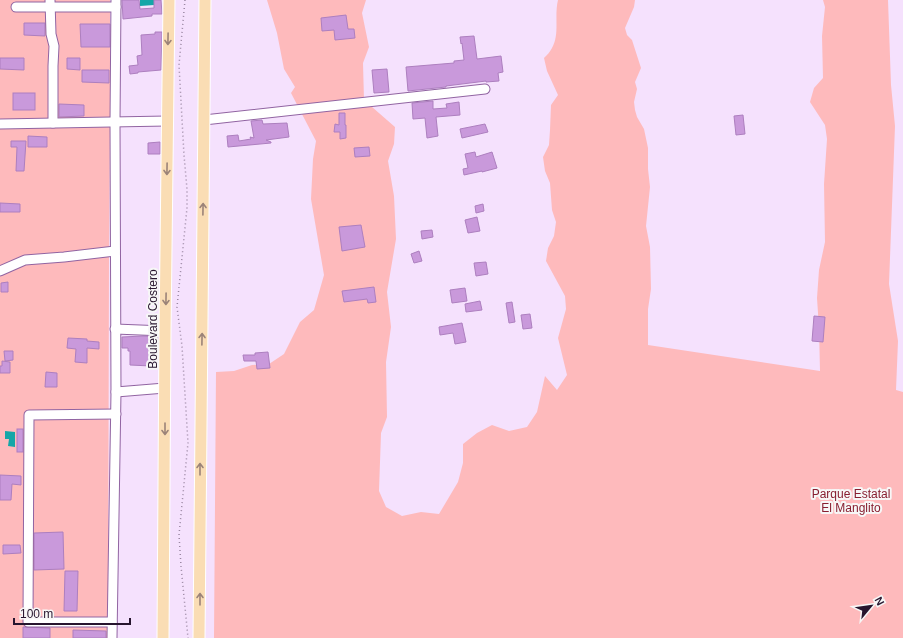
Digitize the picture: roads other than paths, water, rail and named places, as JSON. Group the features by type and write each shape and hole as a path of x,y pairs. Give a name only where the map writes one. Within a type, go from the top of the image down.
{"main road":[{"name":"Boulevard Costero","path":"163,638 169,0"},
{"path":"199,638 205,0"}],"street":[{"path":"50,4 51,34 54,46 53,123"},
{"path":"16,7 50,4 116,4 114,122 116,414 112,638"},
{"path":"204,120 485,89"},
{"path":"0,124 167,121"},
{"path":"0,271 25,260 115,251"},
{"path":"115,329 165,331"},
{"path":"116,392 165,388"},
{"path":"112,622 28,622 29,416 116,414"}],"park label":[{"name":"Parque Estatal El Manglito","path":"851,501"}]}
